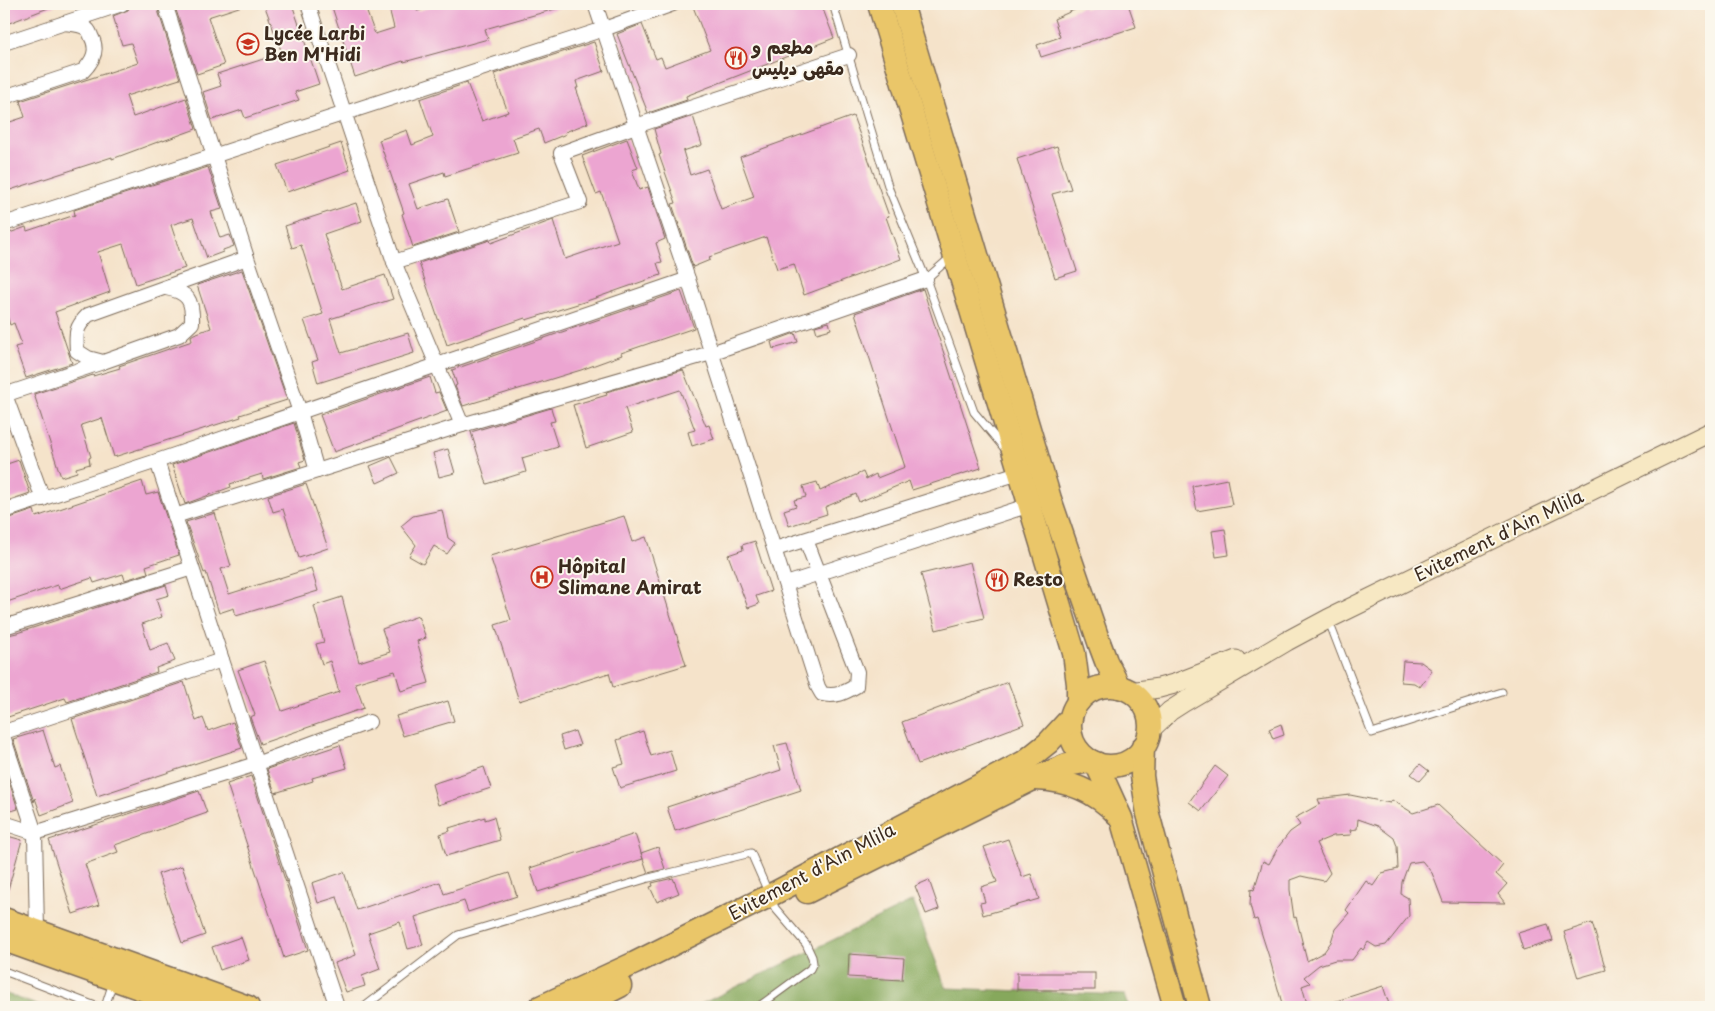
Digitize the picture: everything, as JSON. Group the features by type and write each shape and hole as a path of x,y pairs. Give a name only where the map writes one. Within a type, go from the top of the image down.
{"highway":[{"path":"879,4 954,254 1025,467 1106,661 1125,689 1137,697 1147,713 1142,776 1148,814 1200,1007"},
{"path":"902,4 1025,467 1030,505 1074,653 1078,684 1070,730 1074,743 1081,753 1093,762 1106,766 1127,762 1136,755 1146,739"},
{"path":"1074,710 1092,690 1110,686 1125,689"},
{"name":"Evitement d'Ain Mlila","path":"579,1007 602,999 1024,762 1048,744 1074,710"},
{"path":"1093,762 1120,818 1175,1007"},
{"name":"Evitement d'Ain Mlila","path":"540,1007 772,902 1033,779 1067,766 1093,762"},
{"path":"1033,779 1050,780 1082,788 1110,806 1120,818"},
{"path":"4,919 34,940 114,980 192,1007"},
{"path":"4,940 34,940 248,1007"}],"main road":[{"name":"Evitement d'Ain Mlila","path":"1287,641 1328,619 1711,432"},
{"path":"1125,689 1159,688 1174,684 1287,641"},
{"path":"1146,739 1170,711 1287,641"}],"street":[{"path":"4,43 122,4"},
{"path":"165,4 213,156 300,412 318,471"},
{"path":"308,4 394,262 462,425"},
{"path":"596,4 688,279 818,687 822,694 833,696 846,692 856,686 857,672 806,540"},
{"path":"4,224 604,29 672,4"},
{"path":"5,97 83,71 90,64 95,52 93,40 88,29 79,25 64,23"},
{"path":"394,262 580,202 561,153 849,55"},
{"path":"103,362 88,358 77,350 76,330 88,315 247,258"},
{"path":"4,511 438,366 688,279"},
{"path":"175,516 462,425 711,353 926,279"},
{"path":"44,499 4,394 179,335 192,323 193,308 188,297 179,290 166,288"},
{"path":"157,461 337,1007"},
{"path":"775,549 1025,467"},
{"path":"786,584 1030,505"},
{"path":"4,628 192,568"},
{"path":"4,732 222,660"},
{"path":"4,823 35,833 256,764 369,722"},
{"path":"4,739 35,833 34,940"}],"lane":[{"path":"833,4 888,189 926,279 974,412 1025,467"},
{"path":"926,279 954,254"},
{"path":"1328,619 1372,733 1502,692"},
{"path":"364,1007 458,935 649,878 751,853 772,902 806,944 813,963 810,969 758,1007"},
{"path":"4,971 98,1007"},
{"path":"105,1007 114,980"}],"green space":[{"path":"913,901 946,988 1125,995 1129,1007 695,1007"},
{"path":"4,993 42,1007 4,1007"}],"building":[{"path":"4,4 56,4 56,5 4,25"},
{"path":"131,4 156,4 180,79 126,96 133,117 186,98 196,129 112,159 112,157 4,192 4,124 25,117 20,101 138,63 131,43 122,45 113,16 128,10"},
{"path":"174,4 242,4 242,6 208,17 224,65 197,74"},
{"path":"264,4 292,4 319,84 295,92 299,100 245,118 242,110 212,120 203,92 221,86 217,74 282,53"},
{"path":"331,4 362,4 363,8 365,7 375,34 394,28 388,4 415,4 417,11 443,4 562,4 562,7 485,29 488,39 403,61 355,77"},
{"name":"مطعم و مقهى ديليس","path":"692,4 821,4 834,38 686,96 687,100 648,113 617,34 642,24 656,59 661,57 665,67 710,50"},
{"path":"1101,4 1128,4 1136,27 1041,57 1037,45 1060,37 1054,19 1083,6 1084,9"},
{"path":"594,42 604,71 576,81 578,88 576,88 588,123 544,143 539,129 513,138 518,153 445,176 444,172 409,184 418,209 448,199 459,232 413,247 402,214 404,213 379,140 407,130 412,145 433,137 420,99 467,83 482,121 508,112 494,74"},
{"path":"693,116 702,145 683,151 690,175 707,169 721,209 754,197 740,157 853,116 889,216 886,217 901,259 804,295 794,264 777,269 766,237 709,257 710,260 693,267 672,204 676,203 659,155 661,154 654,129"},
{"path":"627,139 638,168 632,170 639,190 648,187 665,239 656,243 662,262 657,263 661,275 584,302 526,320 525,318 447,345 419,263 490,240 491,243 553,220 565,259 618,241 601,192 596,194 582,156"},
{"path":"341,143 350,170 287,192 277,165"},
{"path":"1057,146 1071,189 1052,194 1077,271 1055,278 1017,159"},
{"path":"208,167 222,209 211,212 220,238 230,235 234,246 207,258 193,218 171,225 185,268 136,284 123,244 98,252 110,292 55,312 72,363 26,378 15,347 22,345 14,323 10,325 4,306 4,235 26,227 27,231 75,215 74,210"},
{"path":"356,203 362,221 324,234 342,289 385,275 393,299 330,319 341,353 408,333 414,353 318,383 312,362 318,360 304,320 323,314 301,245 292,248 285,226"},
{"path":"242,270 287,400 240,415 241,417 114,457 102,418 81,425 91,457 89,458 90,464 76,468 77,472 61,477 34,394 120,368 119,366 192,341 191,336 211,328 197,285"},
{"path":"923,289 981,468 912,490 909,481 859,502 856,494 825,507 827,514 789,526 784,510 796,506 794,500 806,497 803,486 817,482 820,491 863,472 866,479 876,474 877,478 905,467 855,313"},
{"path":"681,291 694,328 621,353 622,355 581,370 463,406 455,386 457,385 452,370"},
{"path":"829,322 831,329 817,333 815,326"},
{"path":"795,333 798,342 773,349 771,342"},
{"path":"683,370 706,426 709,425 714,439 692,446 688,432 695,430 680,390 625,408 633,432 586,448 573,405 607,395 606,392"},
{"path":"430,377 435,393 439,392 447,411 334,452 320,415"},
{"path":"551,408 555,421 550,422 558,447 522,458 526,472 487,484 471,432"},
{"path":"294,423 305,460 299,462 301,467 263,479 262,474 230,484 231,487 185,504 172,465"},
{"path":"448,449 455,473 439,477 433,453"},
{"path":"391,457 399,473 377,483 370,466"},
{"path":"19,460 30,493 4,502 4,465"},
{"path":"1227,479 1232,505 1197,511 1192,486"},
{"path":"142,481 146,495 158,492 179,555 146,566 148,573 125,580 123,574 94,583 92,578 59,589 58,585 4,603 4,520 34,510 36,517"},
{"path":"306,484 328,548 299,558 283,509 273,512 268,496"},
{"path":"442,510 448,538 455,543 447,554 434,546 423,564 409,556 416,545 401,526 413,516"},
{"path":"215,513 231,566 221,569 229,594 311,568 318,591 236,616 234,608 219,613 206,572 204,573 186,522"},
{"path":"624,516 632,542 646,537 686,665 613,687 609,673 519,701 495,625 511,620 490,556"},
{"path":"1225,529 1229,555 1216,557 1212,531"},
{"path":"755,541 771,591 756,596 759,604 748,608 728,555 743,550 742,545"},
{"path":"970,562 984,618 936,630 921,574"},
{"path":"166,585 169,595 156,599 162,617 142,624 150,650 168,643 175,661 156,668 157,672 67,702 65,698 8,717 4,703 4,636"},
{"path":"342,597 359,662 390,652 382,629 418,616 426,638 417,641 429,683 401,691 395,671 355,683 364,708 260,744 250,717 255,715 238,670 264,661 282,711 339,692 330,661 322,664 316,644 324,642 314,606"},
{"path":"1403,661 1421,662 1432,670 1420,687 1414,683 1401,682"},
{"path":"184,682 196,721 203,718 208,731 233,722 242,748 97,796 72,719"},
{"path":"1008,682 1024,724 918,764 902,722"},
{"path":"448,701 454,721 403,736 396,716"},
{"path":"1281,724 1284,735 1273,739 1269,729"},
{"path":"43,730 55,768 60,766 73,803 41,815 35,798 34,802 13,739"},
{"path":"575,731 580,745 564,750 560,736"},
{"path":"643,731 651,756 670,750 676,771 620,788 613,767 624,764 617,740"},
{"path":"787,743 801,790 675,831 667,807 781,770 774,746"},
{"path":"340,745 347,768 312,778 313,781 275,793 267,769"},
{"path":"1420,764 1429,771 1420,781 1411,774"},
{"path":"4,766 18,809 4,813"},
{"path":"1215,766 1228,776 1201,811 1189,802"},
{"path":"484,767 491,788 438,805 432,784"},
{"path":"251,776 308,950 284,958 227,784"},
{"path":"199,791 207,813 115,845 118,852 85,864 99,905 73,914 49,840"},
{"path":"1350,795 1390,803 1392,800 1413,813 1438,805 1503,865 1496,874 1507,884 1498,894 1505,903 1443,902 1432,873 1422,861 1409,863 1402,882 1401,894 1408,898 1409,916 1386,945 1376,947 1368,942 1363,950 1361,948 1352,960 1335,960 1319,965 1304,977 1310,983 1302,986 1308,1007 1283,1007 1257,919 1254,920 1250,905 1251,889 1254,890 1263,861 1269,864 1279,846 1290,832 1300,825 1295,818 1320,804 1318,799","holes":["1358,819 1378,826 1394,838 1397,846 1398,869 1382,873 1373,886 1366,881 1346,910 1349,913 1335,929 1331,942 1324,952 1307,961 1296,917 1294,918 1290,880 1301,876 1324,881 1330,873 1316,843 1333,836 1351,835 1350,830 1357,829"]},
{"path":"485,817 485,820 494,817 500,840 446,856 440,834 450,831 449,828"},
{"path":"635,834 643,859 538,892 530,868"},
{"path":"4,835 22,840 7,893 4,892"},
{"path":"1008,839 1022,877 1031,874 1039,899 983,915 980,903 985,902 981,887 997,882 984,847"},
{"path":"658,847 665,869 648,873 641,853"},
{"path":"182,866 205,935 182,943 158,874"},
{"path":"344,872 357,910 440,882 444,894 509,873 517,896 468,912 464,901 415,917 423,945 408,949 400,922 368,933 380,969 362,976 365,986 346,992 335,963 356,955 337,897 318,903 312,883"},
{"path":"673,878 679,893 657,902 650,887 653,886 652,883"},
{"path":"929,880 939,909 926,914 915,886"},
{"path":"1592,923 1606,970 1578,978 1564,932"},
{"path":"1548,924 1553,941 1523,950 1518,933"},
{"path":"241,937 249,960 220,970 212,947"},
{"path":"849,954 904,958 902,980 848,977"},
{"path":"1017,973 1095,973 1095,990 1017,990"},
{"path":"1383,986 1390,1007 1325,1007 1324,1005"}],"place":[{"name":"Lycée Larbi Ben M'Hidi","path":"248,44"},
{"name":"مطعم و مقهى ديليس","path":"736,58"},
{"name":"Hôpital Slimane Amirat","path":"542,577"},
{"name":"Resto","path":"997,580"}]}
